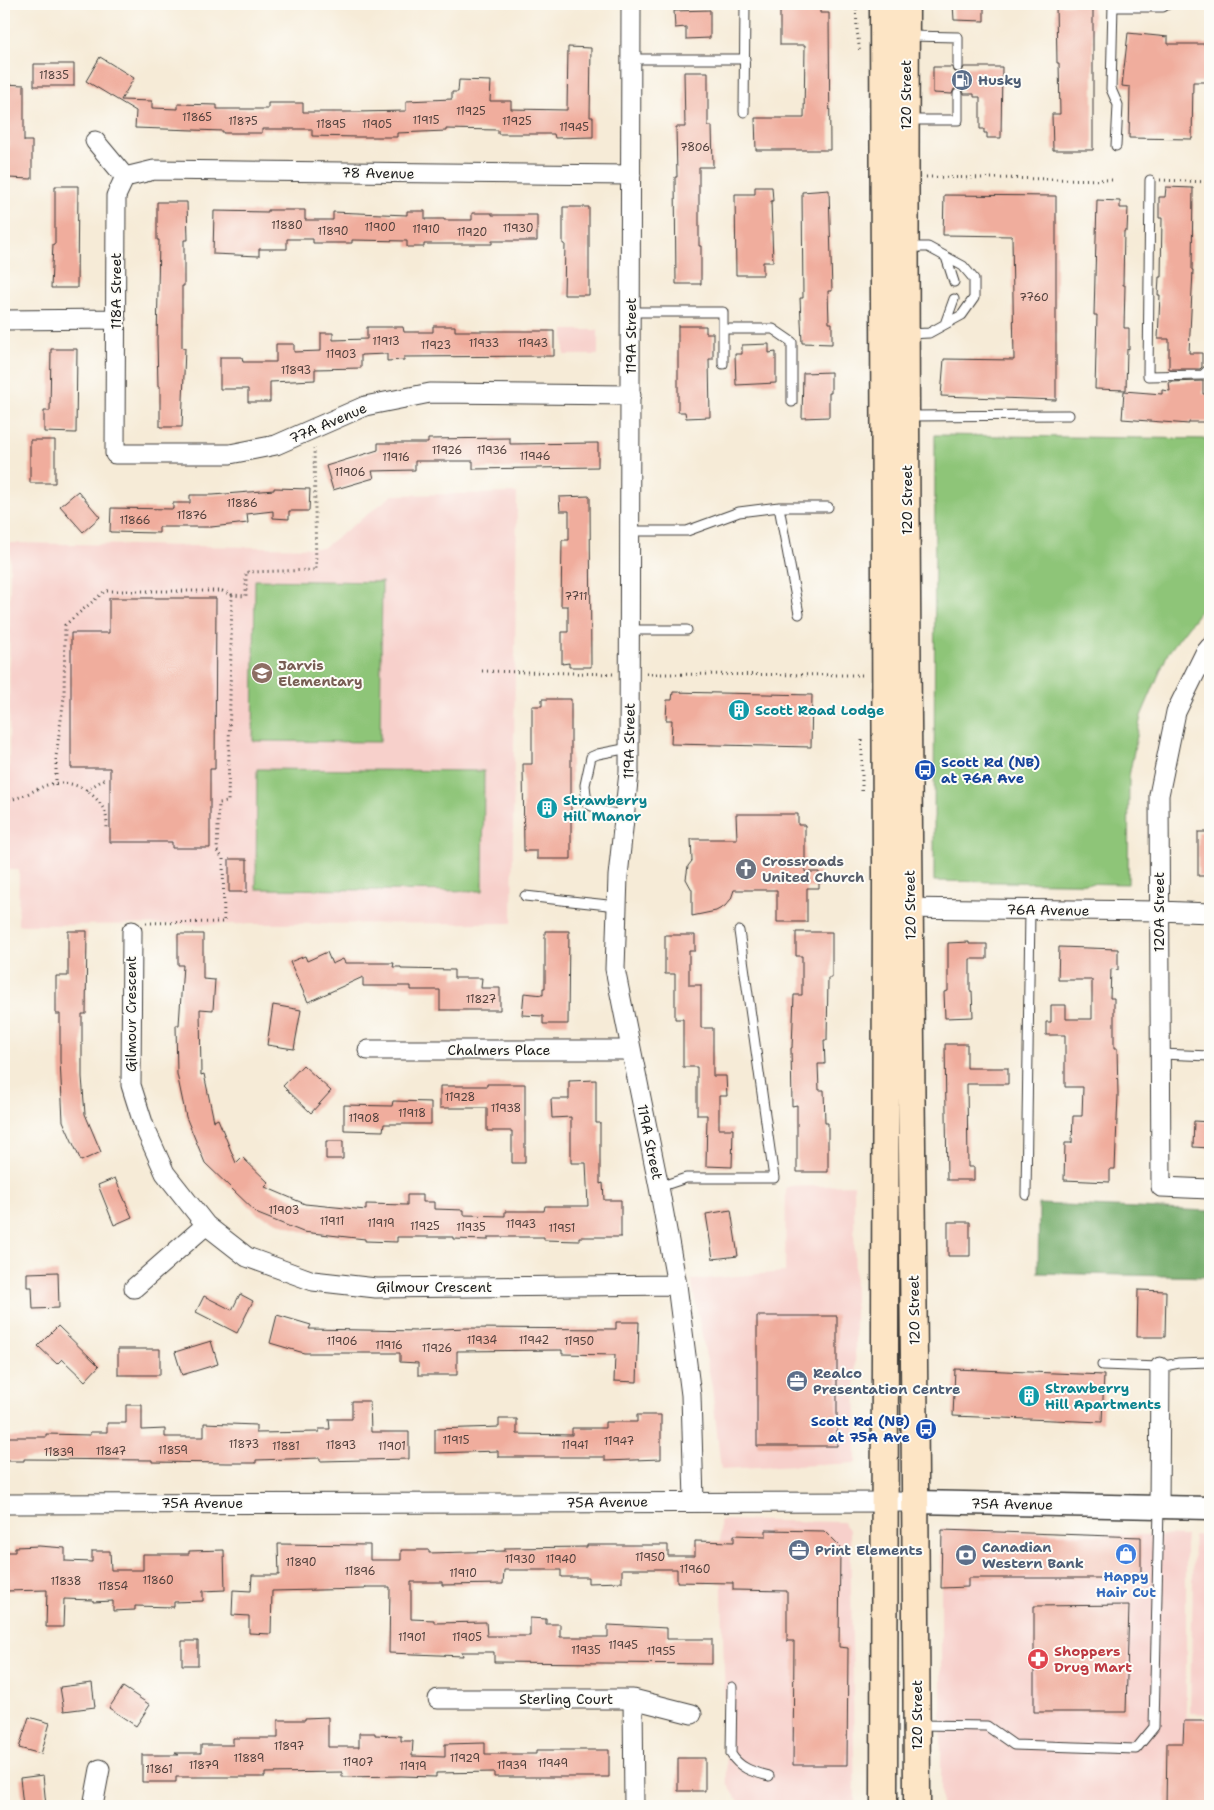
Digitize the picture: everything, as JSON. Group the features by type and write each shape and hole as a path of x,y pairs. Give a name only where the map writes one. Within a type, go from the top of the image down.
{"main road":[{"name":"120 Street","path":"886,1804 884,1501 906,416 895,332 906,247 906,36 890,5"},
{"name":"120 Street","path":"890,5 895,332 897,908 916,1502 917,1806"},
{"path":"890,5 890,21 896,36 897,108 900,116 905,120"}],"street":[{"name":"119A Street","path":"631,4 630,748 618,876 615,969 677,1285 691,1395 694,1501"},
{"path":"95,141 125,177"},
{"name":"78 Avenue","path":"125,177 154,170 631,175"},
{"name":"118A Street","path":"115,454 116,196 125,177"},
{"path":"4,320 116,319"},
{"name":"77A Avenue","path":"115,454 230,454 276,445 365,406 430,393 631,395"},
{"name":"120A Street","path":"1210,647 1205,653 1176,712 1159,795 1161,1187 1210,1189"},
{"name":"76A Avenue","path":"897,908 1210,913"},
{"name":"Gilmour Crescent","path":"132,932 131,1085 144,1126 166,1173 206,1226 247,1258 313,1281 376,1288 677,1285"},
{"name":"Chalmers Place","path":"368,1050 631,1050"},
{"path":"134,1288 206,1226"},
{"path":"1159,1507 1160,1367"},
{"name":"75A Avenue","path":"4,1504 884,1501 1210,1508"},
{"path":"633,1699 643,1805"},
{"name":"Sterling Court","path":"438,1700 633,1699 692,1714"},
{"path":"93,1806 100,1769"}],"lane":[{"path":"744,112 745,4"},
{"path":"1116,146 1118,105 1111,89 1113,5 1163,7 1168,4"},
{"path":"906,36 958,37 958,67"},
{"path":"631,59 744,59"},
{"path":"905,120 958,120 958,94"},
{"path":"1153,180 1148,376 1203,375 1210,368"},
{"path":"895,332 929,333 962,315 974,298 974,279 963,266 928,247 906,247"},
{"path":"946,257 954,282"},
{"path":"945,324 954,300"},
{"path":"631,312 723,312 723,364"},
{"path":"723,329 773,329 792,342 792,402"},
{"path":"906,416 1069,415"},
{"path":"630,531 687,531 739,512 779,507 828,507"},
{"path":"779,507 800,614"},
{"path":"630,630 686,630"},
{"path":"624,816 603,811 587,804 585,785 590,757 630,748"},
{"path":"525,896 617,906"},
{"path":"1026,1195 1030,910"},
{"path":"659,1187 686,1178 774,1178 739,931"},
{"path":"1161,1054 1210,1056"},
{"path":"1102,1365 1160,1367 1179,1363 1210,1362"},
{"path":"916,1725 987,1726 1014,1745 1136,1749 1154,1727 1159,1507"},
{"path":"732,1687 731,1754 736,1763 748,1770 769,1776"}],"path":[{"path":"923,177 1114,180"},
{"path":"1153,180 1210,182"},
{"path":"56,785 56,757 64,697 65,625 105,591 222,591 232,595 246,596 246,572 316,570 314,442"},
{"path":"132,932 144,922 224,922 223,858 217,851 219,803 228,802 232,595"},
{"path":"482,671 617,674"},
{"path":"646,674 863,675"},
{"path":"86,790 105,779"},
{"path":"4,800 28,795 48,785 67,784 82,787 92,795 105,813 107,831"},
{"path":"643,1805 711,1804"}],"shaded area":[{"path":"564,330 598,330 598,355 564,355"},
{"name":"Jarvis Elementary","path":"517,493 512,923 18,925 19,870 4,870 4,798 9,798 10,543 323,548 393,495"},
{"path":"854,1185 856,1463 721,1470 712,1387 691,1280 785,1272 786,1187"},
{"path":"720,1520 843,1522 850,1531 855,1806 741,1806 727,1783"},
{"path":"941,1529 1186,1536 1186,1718 1210,1719 1210,1806 941,1806"},
{"path":"1194,1535 1210,1536 1210,1714 1190,1713"}],"green space":[{"path":"935,435 1210,439 1210,598 1168,653 1141,716 1129,776 1128,884 934,881"},
{"path":"255,580 382,582 380,742 253,741"},
{"path":"257,769 484,771 483,891 256,889"},
{"path":"1039,1204 1210,1211 1210,1277 1038,1273"}],"building":[{"path":"780,4 820,4 820,13 829,13 830,150 756,150 755,118 804,118 805,45 780,45"},
{"path":"953,4 984,4 984,21 954,20"},
{"path":"1093,4 1093,150 1053,150 1052,114 1060,114 1056,5"},
{"path":"710,10 710,38 686,39 686,27 675,28 674,11"},
{"path":"1128,33 1168,37 1168,44 1210,44 1210,82 1193,82 1192,139 1129,138 1130,87 1122,86"},
{"path":"568,47 591,48 590,117 593,117 593,137 555,138 554,134 498,134 498,130 446,129 446,131 397,133 397,137 357,137 312,136 312,129 262,129 262,133 223,133 223,131 135,128 136,111 86,81 100,57 134,78 121,100 152,101 152,108 178,109 178,104 217,105 217,109 268,109 268,103 303,103 303,112 406,111 406,101 452,99 452,92 458,92 459,80 491,81 490,101 511,101 511,109 567,110"},
{"path":"34,64 74,64 74,86 34,86"},
{"path":"933,67 952,67 953,71 958,73 962,72 964,67 1002,67 1001,138 987,138 987,133 984,133 984,129 980,129 980,97 974,97 974,94 964,94 963,90 958,88 954,89 952,94 933,93"},
{"path":"684,72 708,72 708,126 712,126 713,167 699,167 701,284 676,284 676,127 685,127"},
{"path":"4,84 24,85 24,141 32,141 32,179 8,178 8,128 4,128"},
{"path":"55,186 78,186 77,288 51,288 53,244 55,244"},
{"path":"755,187 772,187 773,262 763,262 763,275 736,275 735,194 755,194"},
{"path":"1166,187 1193,188 1193,270 1189,353 1202,353 1202,367 1200,369 1169,369 1169,339 1158,339 1162,218 1159,218 1159,197 1165,197"},
{"path":"829,190 832,291 828,291 829,323 832,323 832,344 802,343 800,298 803,298 802,192"},
{"path":"944,195 1056,196 1056,400 941,396 944,359 1014,360 1012,236 943,235"},
{"path":"1097,200 1120,201 1120,208 1128,208 1127,231 1124,231 1123,285 1125,285 1124,328 1129,328 1126,390 1095,389 1097,315 1094,315"},
{"path":"157,202 187,202 188,240 184,240 184,286 182,286 182,348 185,348 182,427 160,427 157,341 159,240 157,240"},
{"path":"563,207 589,207 589,295 564,295 565,244 563,244"},
{"path":"268,210 305,210 305,220 333,220 333,212 407,215 407,211 425,211 425,219 444,220 472,220 472,213 537,215 537,241 492,241 492,244 424,244 424,247 407,247 407,241 352,240 352,243 313,243 313,239 287,239 287,249 259,249 259,256 213,254 214,211 268,212"},
{"path":"433,326 455,326 455,331 554,331 554,356 404,357 404,360 387,361 387,354 361,355 361,368 315,369 315,380 270,382 270,402 248,402 248,389 220,389 220,357 242,357 243,362 276,362 276,344 294,344 294,352 321,351 321,333 333,333 333,340 367,339 367,327 403,327 404,332 433,332"},
{"path":"678,326 706,326 706,333 713,333 713,359 709,359 710,417 686,418 685,412 678,412"},
{"path":"769,344 769,353 776,352 776,383 736,385 735,354 742,354 742,345"},
{"path":"51,349 77,349 76,433 44,432 44,411 50,411"},
{"path":"831,372 829,417 802,418 803,373"},
{"path":"1203,381 1203,394 1210,394 1210,422 1189,422 1189,424 1122,419 1124,391 1162,394 1162,390 1170,391 1169,382"},
{"path":"510,438 510,444 598,443 598,467 473,469 473,461 415,461 415,470 372,471 374,478 333,490 326,466 378,450 378,443 428,443 428,439"},
{"path":"30,440 55,440 55,483 30,483"},
{"path":"274,488 310,489 309,511 289,511 289,519 273,518 273,511 247,514 248,523 211,527 159,527 159,533 110,532 111,508 173,509 173,503 190,503 190,495 274,490"},
{"path":"78,491 100,517 83,532 60,506"},
{"path":"590,496 591,667 569,667 569,663 562,664 562,632 568,632 568,606 561,606 562,540 569,540 569,511 560,511 559,497"},
{"path":"109,598 216,598 215,769 210,769 210,848 172,848 172,842 110,842 110,768 71,768 71,633 109,633"},
{"name":"Scott Road Lodge","path":"673,692 812,695 811,747 671,744 672,720 666,720 667,700 672,700"},
{"name":"Strawberry Hill Manor","path":"542,699 571,699 571,859 537,859 537,851 524,851 523,764 532,764 532,706 542,706"},
{"name":"Crossroads United Church","path":"736,814 798,814 798,825 805,825 805,872 819,872 819,888 807,888 807,922 777,922 777,890 734,890 731,899 725,906 716,911 692,916 692,890 686,879 688,866 692,861 691,839 737,839"},
{"path":"1198,832 1210,832 1210,876 1198,876"},
{"path":"229,859 247,859 247,892 229,892"},
{"path":"68,931 87,931 86,1014 82,1014 82,1077 85,1114 101,1152 81,1161 63,1121 60,1014 56,1014 56,976 68,976"},
{"path":"545,931 569,931 568,1024 543,1024 543,1016 522,1015 524,993 543,995 543,988 545,988"},
{"path":"796,932 832,932 832,978 828,978 827,1040 824,1040 825,1064 818,1064 819,1090 824,1090 825,1123 828,1123 828,1172 797,1172 797,1105 792,1106 791,1048 794,995 802,995 802,956 796,956"},
{"path":"178,934 203,934 203,979 215,980 213,1010 200,1009 201,1075 204,1074 214,1121 218,1119 236,1163 242,1157 269,1183 265,1187 305,1204 366,1210 366,1204 407,1205 407,1195 423,1195 423,1202 434,1202 434,1209 464,1210 464,1215 505,1216 505,1211 544,1211 545,1206 588,1206 586,1163 571,1163 571,1117 552,1118 551,1099 569,1099 569,1081 596,1080 596,1123 600,1123 600,1184 603,1183 604,1200 621,1200 621,1237 579,1237 579,1241 544,1240 544,1237 488,1237 488,1240 453,1239 453,1237 397,1237 397,1242 365,1241 365,1239 303,1232 258,1214 205,1163 186,1117 177,1074 176,1025 179,1025 183,965 178,965"},
{"path":"665,935 695,935 695,951 689,951 689,985 701,985 701,1028 713,1028 713,1076 726,1076 727,1096 719,1096 719,1129 733,1129 732,1167 706,1166 707,1115 697,1115 697,1067 683,1067 683,1019 675,1019 675,974 665,974"},
{"path":"969,942 969,944 987,944 987,959 970,959 970,991 972,991 973,1017 945,1018 944,992 948,991 948,943"},
{"path":"1059,947 1118,949 1118,970 1111,969 1110,998 1114,998 1114,1048 1117,1048 1118,1095 1115,1169 1110,1169 1110,1182 1064,1180 1065,1143 1072,1143 1073,1116 1082,1116 1083,1087 1065,1087 1065,1035 1046,1035 1046,1022 1051,1022 1051,1005 1066,1005 1066,1019 1092,1019 1092,980 1058,980"},
{"path":"327,952 332,964 343,959 345,963 394,963 393,967 401,967 401,969 454,970 454,978 482,978 481,988 500,988 500,1010 440,1010 440,990 411,990 411,986 363,986 363,977 308,1002 290,962 305,956 307,961"},
{"path":"273,1005 301,1010 294,1049 267,1045"},
{"path":"945,1044 967,1044 967,1068 1008,1068 1008,1084 967,1084 968,1167 974,1167 974,1180 947,1180"},
{"path":"303,1065 331,1091 311,1113 283,1086"},
{"path":"487,1084 525,1084 525,1163 512,1163 512,1131 487,1131 487,1108 440,1108 440,1086 487,1086"},
{"path":"393,1101 431,1102 431,1124 384,1124 383,1131 344,1130 344,1105 392,1106"},
{"path":"1194,1121 1210,1122 1210,1148 1193,1147"},
{"path":"326,1141 343,1141 343,1159 326,1159"},
{"path":"115,1178 132,1217 114,1225 98,1185"},
{"path":"731,1210 738,1256 713,1259 706,1214"},
{"path":"948,1222 970,1222 970,1256 948,1256"},
{"path":"58,1272 59,1308 33,1309 32,1287 27,1287 27,1273"},
{"path":"1138,1290 1166,1291 1165,1337 1137,1337"},
{"path":"240,1294 253,1301 237,1333 196,1312 204,1296 232,1310"},
{"path":"277,1315 311,1325 309,1329 418,1331 466,1328 616,1329 616,1322 639,1322 637,1382 614,1381 615,1355 562,1354 562,1350 457,1351 457,1375 418,1375 418,1363 400,1362 400,1353 304,1353 270,1343"},
{"name":"Realco Presentation Centre","path":"757,1316 837,1316 837,1446 757,1446"},
{"path":"58,1326 99,1366 85,1381 62,1359 57,1364 38,1346"},
{"path":"211,1341 218,1364 182,1375 175,1352"},
{"path":"118,1349 160,1349 160,1375 118,1375"},
{"name":"Strawberry Hill Apartments","path":"955,1369 1104,1375 1102,1422 953,1416"},
{"path":"352,1401 370,1401 371,1432 409,1432 409,1459 320,1461 320,1458 256,1460 256,1463 152,1462 152,1460 24,1459 24,1461 4,1461 4,1437 46,1437 46,1434 90,1435 90,1432 107,1432 107,1423 126,1423 126,1405 142,1405 142,1430 165,1429 165,1437 204,1437 204,1423 256,1425 256,1433 319,1432 319,1429 330,1429 329,1419 352,1419"},
{"path":"637,1415 661,1415 661,1459 605,1461 605,1457 498,1457 498,1451 435,1453 435,1429 499,1427 499,1419 517,1419 517,1434 572,1435 572,1428 605,1428 605,1422 637,1422"},
{"path":"766,1530 824,1531 840,1547 839,1647 848,1648 847,1765 793,1765 794,1641 787,1641 787,1591 733,1590 733,1583 677,1582 677,1569 622,1569 622,1582 588,1583 588,1577 561,1577 561,1570 504,1570 503,1584 442,1585 442,1582 411,1582 411,1619 434,1620 434,1623 486,1622 487,1636 530,1636 530,1618 546,1619 546,1624 560,1624 560,1637 608,1637 608,1625 667,1628 667,1639 712,1639 712,1664 494,1662 494,1652 462,1652 463,1656 389,1653 390,1587 272,1591 271,1634 249,1633 249,1616 232,1615 233,1590 251,1591 252,1575 279,1575 278,1544 370,1545 370,1560 401,1560 401,1550 429,1550 429,1553 505,1551 505,1548 587,1547 587,1545 668,1545 668,1556 695,1556 695,1541 734,1542 734,1535 766,1536"},
{"path":"942,1530 1141,1537 1141,1578 968,1578 968,1587 941,1588"},
{"path":"15,1547 65,1548 65,1561 92,1562 92,1551 110,1551 111,1570 143,1570 143,1554 189,1554 189,1551 224,1550 225,1590 203,1591 203,1601 174,1602 174,1607 135,1606 135,1610 113,1611 113,1601 93,1602 93,1600 64,1599 63,1627 46,1627 47,1590 4,1591 4,1552 15,1552"},
{"path":"1129,1605 1126,1712 1034,1712 1034,1606"},
{"path":"182,1641 198,1641 198,1665 182,1665"},
{"path":"92,1683 95,1707 64,1711 60,1687"},
{"path":"123,1687 150,1705 136,1726 109,1708"},
{"path":"29,1717 50,1723 41,1754 19,1748"},
{"path":"328,1717 328,1747 359,1747 359,1733 375,1733 375,1735 401,1736 401,1741 413,1741 412,1756 445,1757 445,1744 485,1743 485,1754 536,1754 536,1750 609,1750 609,1777 494,1777 494,1772 436,1773 436,1777 342,1777 342,1772 265,1773 265,1777 176,1777 176,1782 142,1782 142,1755 201,1753 201,1745 233,1745 233,1738 278,1738 278,1720 305,1720 305,1718"},
{"path":"1184,1721 1210,1721 1210,1806 1166,1806 1167,1743 1183,1743"},
{"path":"678,1758 705,1758 705,1791 678,1791"},
{"path":"43,1775 46,1806 23,1806 20,1778"}],"place":[{"name":"Husky","path":"962,80"},
{"name":"Jarvis Elementary","path":"262,673"},
{"name":"Scott Road Lodge","path":"739,710"},
{"name":"Scott Rd (NB) at 76A Ave","path":"925,770"},
{"name":"Strawberry Hill Manor","path":"547,808"},
{"name":"Crossroads United Church","path":"746,869"},
{"name":"Realco Presentation Centre","path":"797,1381"},
{"name":"Strawberry Hill Apartments","path":"1029,1396"},
{"name":"Scott Rd (NB) at 75A Ave","path":"926,1429"},
{"name":"Print Elements","path":"799,1550"},
{"name":"Happy Hair Cut","path":"1126,1554"},
{"name":"Canadian Western Bank","path":"966,1555"},
{"name":"Shoppers Drug Mart","path":"1038,1659"}]}
